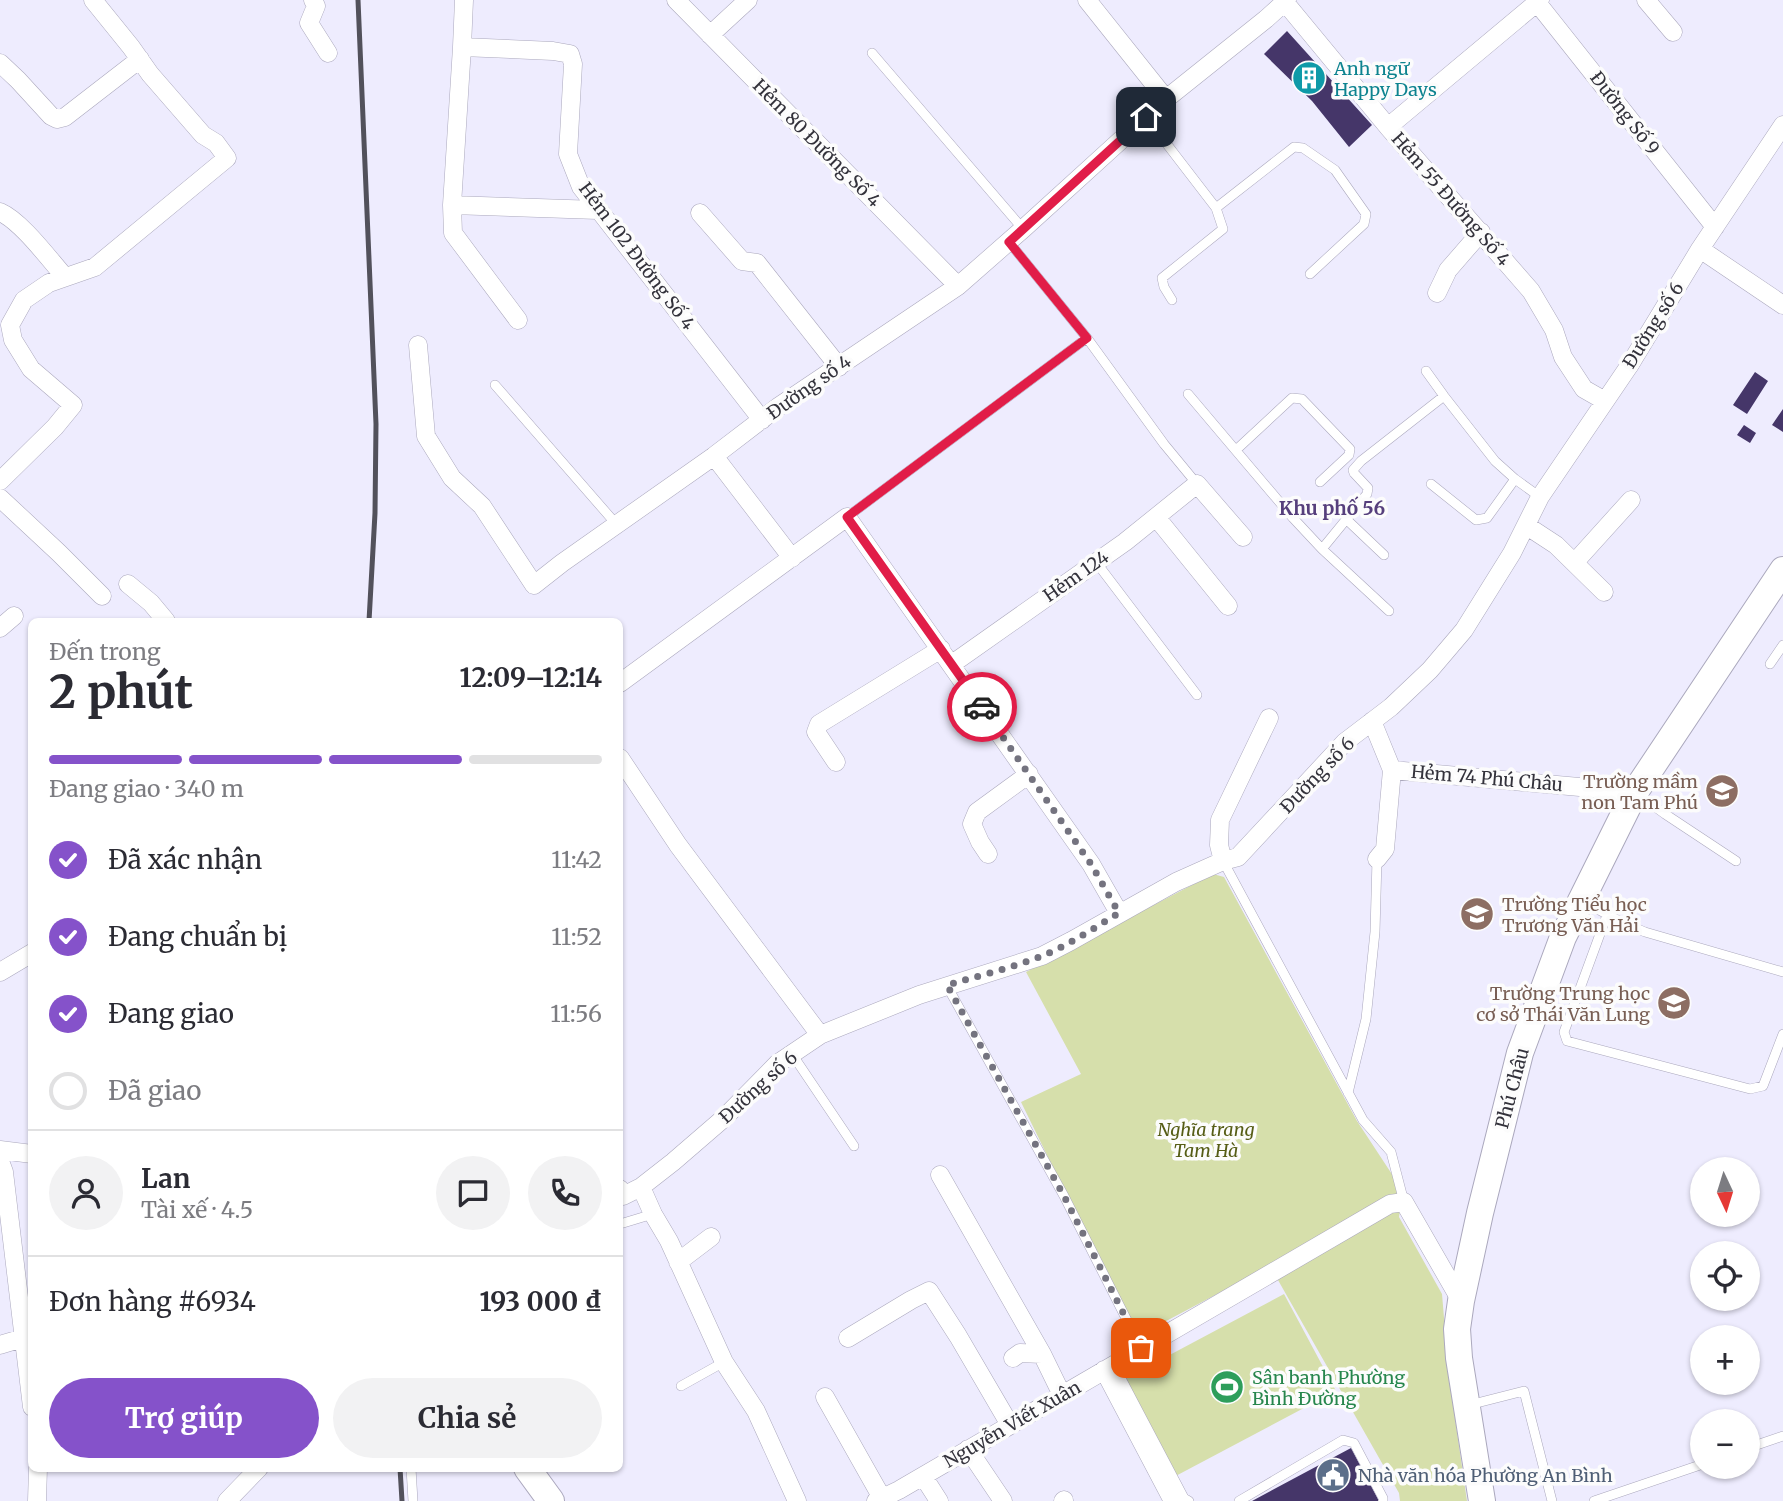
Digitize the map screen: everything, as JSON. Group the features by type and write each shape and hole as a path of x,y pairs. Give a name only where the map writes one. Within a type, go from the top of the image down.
{"street":[{"path":"0,481 55,427 73,405 32,369 13,340 10,325 24,300 49,284 95,267 227,158 216,143 203,135 150,74 93,0"},
{"path":"313,0 316,6 309,23 328,53"},
{"path":"464,0 452,205 453,233 518,320"},
{"name":"Hẻm 80 Đường Số 4","path":"676,0 958,286"},
{"path":"710,35 748,0"},
{"path":"1087,0 1166,99"},
{"path":"1646,0 1673,32"},
{"name":"Đường số 4","path":"418,345 426,436 452,478 482,506 534,586 762,420 958,286 1166,99 1285,1"},
{"name":"Hẻm 55 Đường Số 4","path":"1285,1 1388,127 1531,291 1554,330 1563,357 1584,389 1605,401"},
{"path":"1388,127 1538,1"},
{"name":"Đường Số 9","path":"1538,1 1715,227"},
{"name":"Hẻm 102 Đường Số 4","path":"463,47 570,54 573,64 568,154 581,187 762,420"},
{"path":"0,63 57,119 65,117 140,60"},
{"name":"Đường số 6","path":"641,1187 724,1118 777,1064 820,1035 947,985 1042,956 1176,882 1238,857 1345,742 1391,707 1430,670 1464,630 1512,553 1540,497 1629,366 1700,249 1783,125"},
{"path":"452,205 598,210"},
{"path":"0,212 8,215 19,226 65,277"},
{"path":"700,213 742,261 757,264 839,366"},
{"path":"1437,293 1448,270 1480,232"},
{"path":"1700,249 1783,305"},
{"path":"714,456 792,558"},
{"path":"1197,484 1243,537"},
{"name":"Hẻm 124","path":"952,664 1096,562 1197,484"},
{"path":"0,498 102,596"},
{"path":"1575,562 1631,500"},
{"path":"623,681 847,517 1091,864 1119,913"},
{"path":"1156,517 1228,606"},
{"path":"1527,526 1556,545 1604,592"},
{"name":"Phú Châu","path":"1482,1501 1459,1358 1457,1329 1480,1213 1520,1053 1563,937 1635,792 1783,570"},
{"path":"128,584 151,603 164,618"},
{"path":"0,628 14,615"},
{"path":"836,762 816,732 819,724 941,649"},
{"path":"1223,861 1219,845 1220,820 1269,718"},
{"name":"Hẻm 74 Phú Châu","path":"1372,721 1392,770 1635,792"},
{"path":"623,762 678,845 820,1035"},
{"path":"1377,859 1385,849 1392,770"},
{"path":"988,854 979,842 972,824 978,812 1029,774"},
{"path":"0,972 28,955"},
{"path":"0,1150 28,1154"},
{"path":"0,1161 4,1172 28,1376"},
{"path":"940,1175 1042,1354 1062,1395"},
{"path":"623,1196 641,1187 724,1362 755,1411 797,1501"},
{"path":"1404,1202 1461,1301"},
{"name":"Nguyễn Viết Xuân","path":"879,1499 1390,1204 1404,1202"},
{"path":"678,1262 711,1237"},
{"path":"848,1338 929,1291 1010,1424"},
{"path":"0,1345 23,1338"},
{"path":"1013,1358 1020,1353 1042,1354"},
{"path":"1109,1367 1172,1501"},
{"path":"825,1397 879,1499"},
{"path":"968,1449 1003,1501"},
{"path":"37,1501 38,1472"},
{"path":"227,1501 255,1472"},
{"path":"530,1472 551,1501"},
{"path":"923,1476 939,1501"}],"lane":[{"path":"872,53 1023,229"},
{"path":"1146,117 1216,208 1223,229 1163,278 1164,287 1172,300"},
{"path":"1216,208 1294,147 1303,148 1335,170 1366,214 1364,224 1310,274"},
{"path":"1009,242 1087,338 1164,444 1197,484"},
{"path":"847,517 1087,338"},
{"path":"1426,371 1496,461 1540,497"},
{"path":"495,385 617,525"},
{"path":"1188,394 1322,549 1389,611"},
{"path":"1322,549 1367,494 1368,488 1353,470 1444,396"},
{"path":"1236,450 1292,398 1302,399 1350,449 1349,455 1320,482"},
{"path":"1431,484 1476,520 1487,518 1515,479"},
{"path":"1346,519 1384,555"},
{"path":"1096,562 1197,695"},
{"path":"1769,664 1783,645"},
{"path":"1635,792 1736,861"},
{"path":"1348,1093 1366,1019 1375,932 1377,859"},
{"path":"1223,861 1363,1120 1391,1152 1404,1202"},
{"path":"1581,900 1644,932 1783,972"},
{"path":"1607,915 1564,1032 1567,1041 1750,1089 1763,1086 1783,1034"},
{"path":"947,985 1064,1196 1141,1348"},
{"path":"792,1054 854,1146"},
{"path":"623,1223 653,1214"},
{"path":"681,1386 724,1362"},
{"path":"1109,1367 1184,1498 1189,1501"},
{"path":"1467,1406 1524,1391 1552,1501"},
{"path":"1760,1444 1783,1436"},
{"path":"1240,1501 1343,1440 1354,1443 1383,1501"},
{"path":"1594,1501 1690,1468"},
{"path":"411,1472 413,1501"}],"green space":[{"name":"Nghĩa trang Tam Hà","path":"1213,874 1224,877 1357,1121 1403,1191 1399,1217 1442,1294 1449,1377 1467,1501 1400,1501 1399,1493 1270,1266 1136,1337 1021,1102 1081,1074 1026,972"},
{"name":"Sân banh Phường Bình Đường","path":"1284,1294 1336,1391 1170,1479 1117,1383"}],"building":[{"name":"Anh ngữ Happy Days","path":"1287,31 1372,125 1349,147 1312,101 1264,54"},
{"path":"1755,372 1768,381 1747,414 1733,405"},
{"path":"1783,409 1783,432 1772,425"},
{"path":"1744,425 1756,433 1750,443 1737,435"},
{"name":"Nhà văn hóa Phường An Bình","path":"1351,1448 1379,1501 1252,1501"}],"railway":[{"path":"358,0 376,424 375,513 369,618"},
{"path":"400,1472 402,1501"}],"way so far":[{"path":"982,707 1091,864 1119,913 1042,956 947,985 1064,1196 1141,1348"}],"place":[{"name":"Anh ngữ Happy Days","path":"1309,78"},
{"name":"Trường mầm non Tam Phú","path":"1722,791"},
{"name":"Trường Tiểu học Trương Văn Hải","path":"1477,914"},
{"name":"Trường Trung học cơ sở Thái Văn Lung","path":"1674,1003"},
{"name":"Sân banh Phường Bình Đường","path":"1227,1387"},
{"name":"Nhà văn hóa Phường An Bình","path":"1333,1475"}],"district":[{"name":"Khu phố 56","path":"1332,508"}],"route":[{"path":"982,707 847,517 1087,338 1009,242 1146,117"}]}
